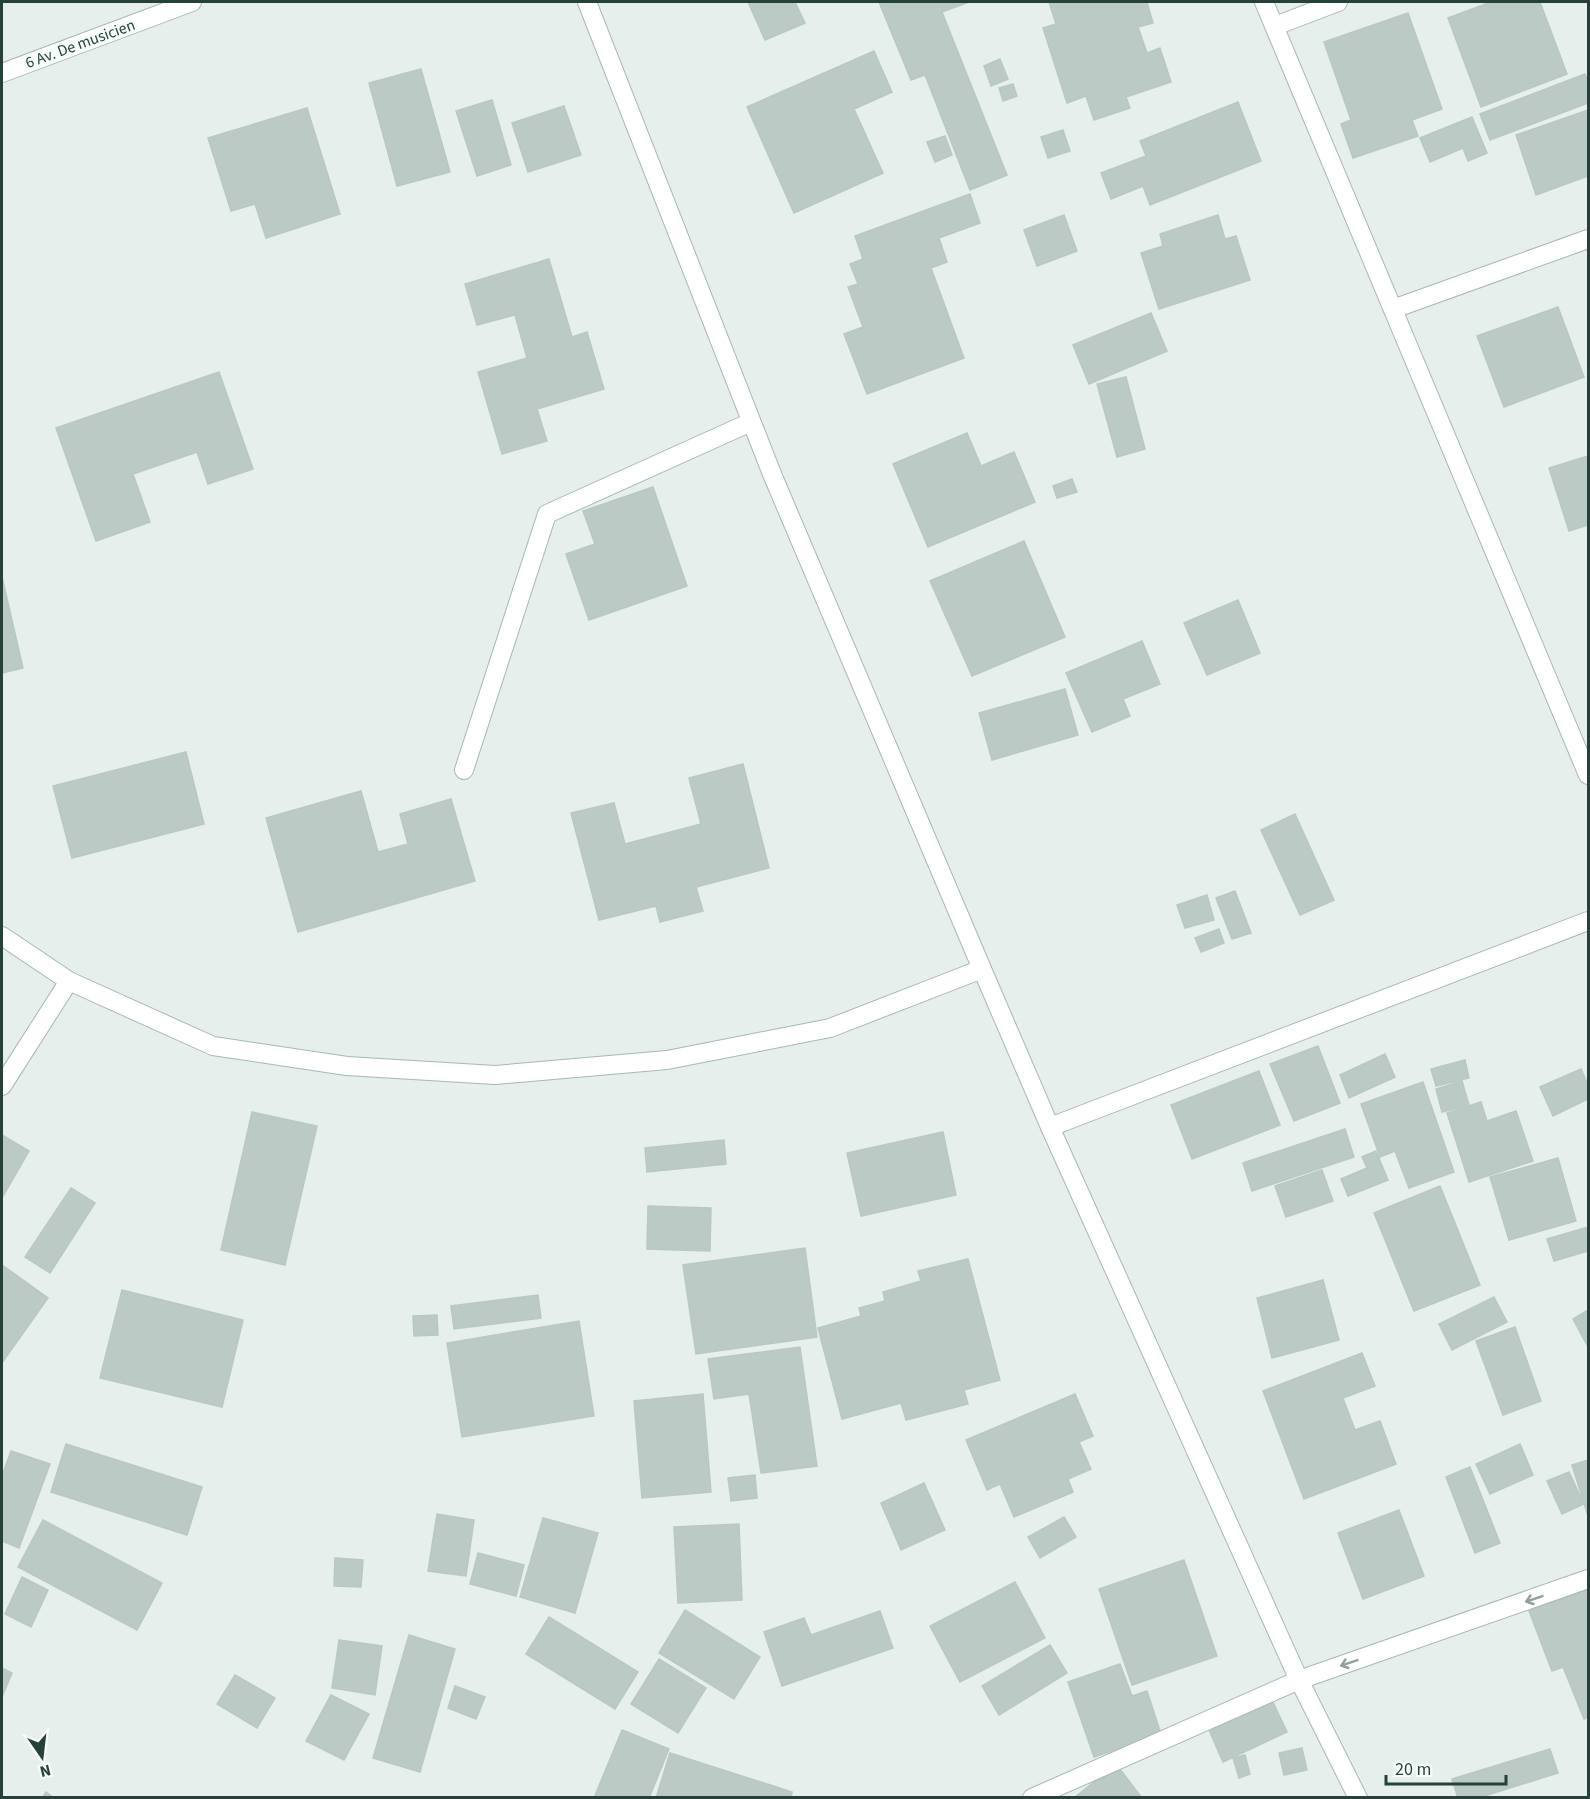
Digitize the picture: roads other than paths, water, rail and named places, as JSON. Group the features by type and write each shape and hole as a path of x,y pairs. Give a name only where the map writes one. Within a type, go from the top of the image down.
{"street":[{"name":"6 Av. De musicien","path":"2,73 192,2"},
{"path":"587,2 751,422 982,969 1050,1127 1299,1680 1358,1797"},
{"path":"1264,2 1588,775"},
{"path":"1275,26 1338,2"},
{"path":"1393,309 1588,239"},
{"path":"464,770 547,514 751,422"},
{"path":"1050,1127 1588,921"},
{"path":"2,936 69,981 213,1046 347,1066 495,1075 667,1060 830,1028 982,969"},
{"path":"2,1086 69,981"},
{"path":"1032,1797 1299,1680 1588,1579"}]}
